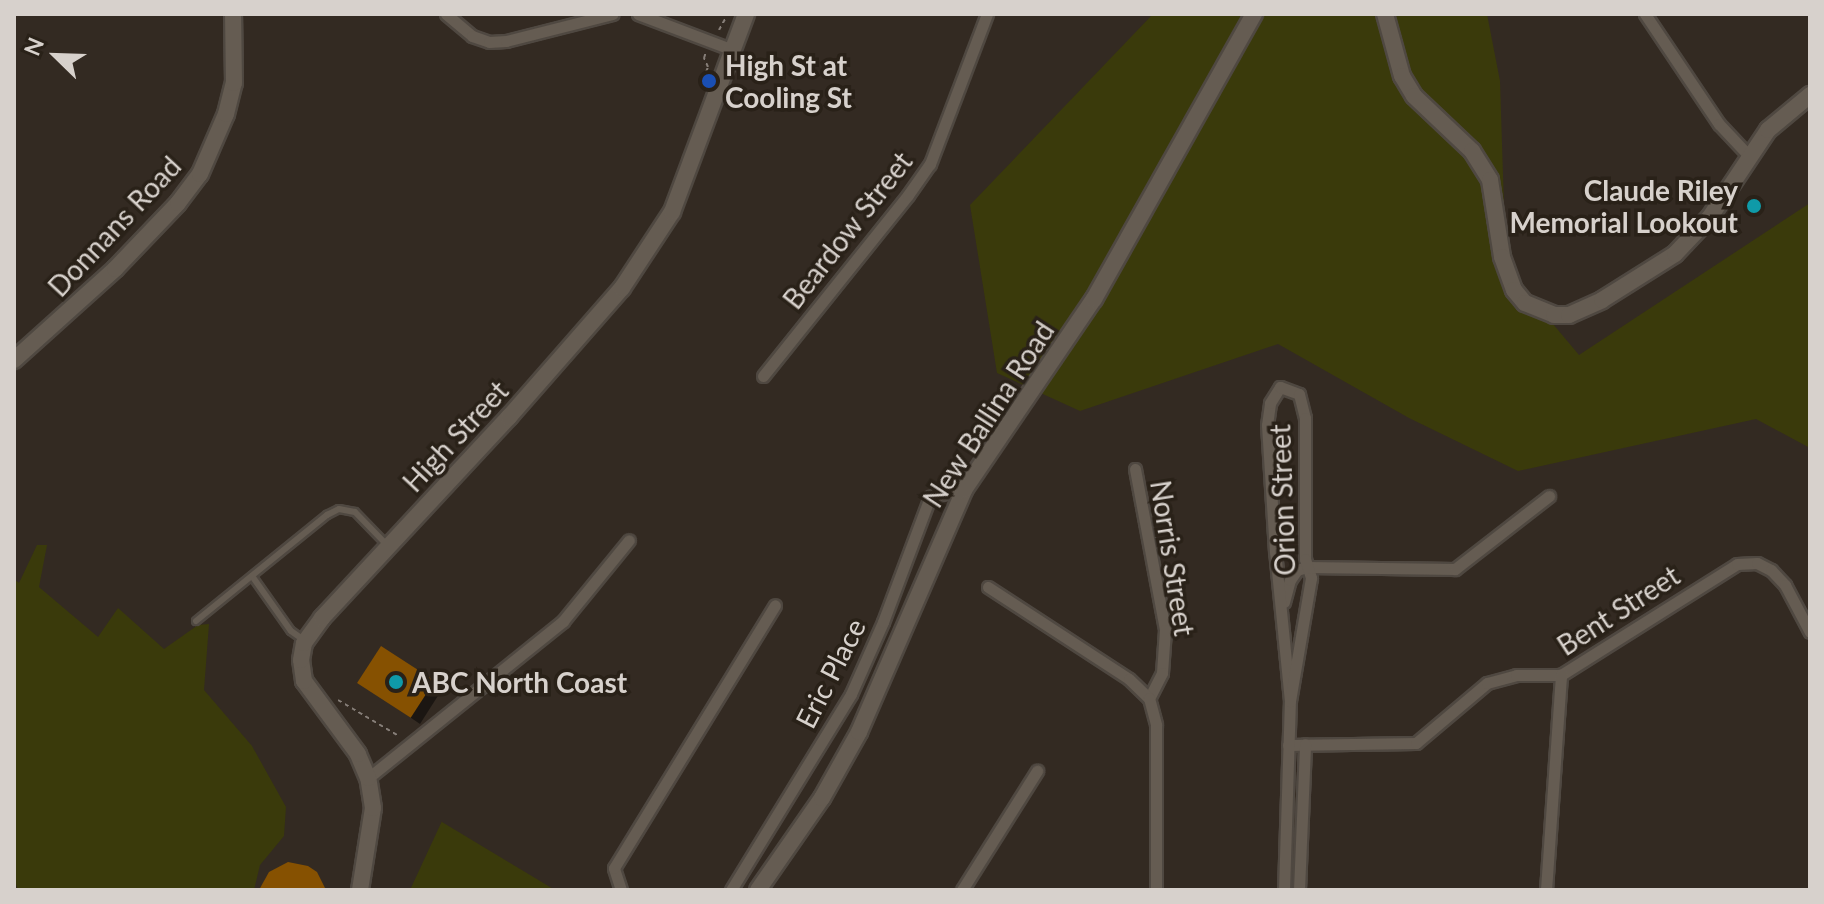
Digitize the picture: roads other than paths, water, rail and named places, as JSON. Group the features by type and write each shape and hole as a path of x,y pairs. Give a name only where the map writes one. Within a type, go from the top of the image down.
{"street":[{"name":"Donnans Road","path":"14,360 132,252 178,203 200,174 226,114 234,83 233,14"},
{"path":"446,14 472,36 489,42 506,41 613,14"},
{"path":"638,14 733,50"},
{"name":"High Street","path":"306,641 313,628 509,417 628,279 672,212 746,14"},
{"name":"Beardow Street","path":"763,376 930,164 987,14"},
{"name":"New Ballina Road","path":"758,890 822,798 859,732 965,488 1094,299 1254,14"},
{"path":"1385,14 1402,76 1414,96 1482,166 1494,191 1508,278 1525,303 1538,310 1569,315 1626,288 1657,267 1710,217 1779,118 1810,95"},
{"path":"1645,14 1719,124 1750,157"},
{"name":"Orion Street","path":"1284,890 1290,701 1311,578 1307,567 1305,418 1299,394 1280,387 1270,403 1267,425 1290,701"},
{"name":"Norris Street","path":"1135,469 1165,630 1162,673 1149,698"},
{"name":"Eric Place","path":"731,890 851,694 883,622 930,497 965,488"},
{"path":"1282,609 1290,580 1297,570 1307,567 1455,569 1549,496"},
{"path":"368,778 563,621 629,540"},
{"name":"Bent Street","path":"1288,745 1416,743 1487,683 1516,675 1561,675 1730,567 1746,562 1771,570 1785,585 1810,632"},
{"path":"988,587 1129,679 1149,698 1156,725 1156,890"},
{"path":"621,890 614,868 775,605"},
{"path":"306,641 301,660 304,681 358,754 368,778 373,817 360,890"},
{"path":"1546,890 1561,675"},
{"path":"1299,890 1305,744"},
{"path":"962,890 1037,771"}],"lane":[{"path":"196,621 339,509 355,512 388,546"},
{"path":"252,576 291,631 306,641"}],"place":[{"name":"High St at Cooling St","path":"709,81"},
{"name":"Claude Riley Memorial Lookout","path":"1754,206"},
{"name":"ABC North Coast","path":"396,682"}]}
